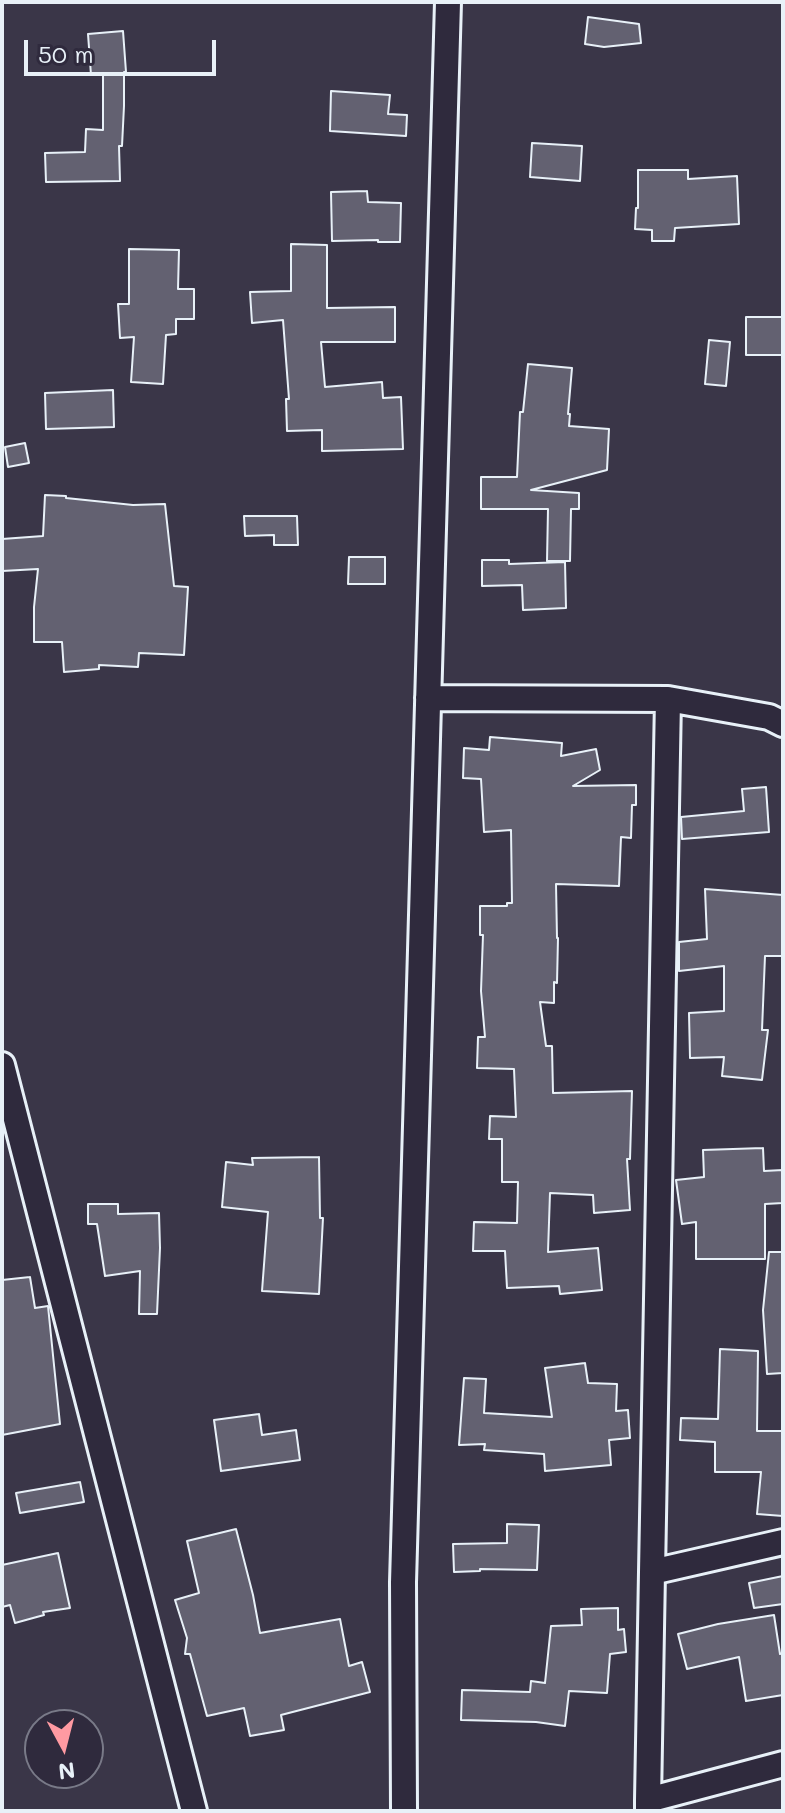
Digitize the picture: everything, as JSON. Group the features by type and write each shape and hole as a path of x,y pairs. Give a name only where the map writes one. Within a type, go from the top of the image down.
{"street":[{"path":"404,1811 403,1582 448,2"},
{"path":"428,698 668,699 769,717 783,724"},
{"path":"668,699 648,1806 783,1764"},
{"path":"2,1065 194,1811"},
{"path":"652,1572 783,1542"}],"building":[{"path":"588,17 639,24 641,43 604,47 585,44"},
{"path":"123,31 126,72 122,146 119,146 120,181 46,182 45,153 85,152 86,129 103,130 103,74 91,75 88,34"},
{"path":"331,91 390,95 388,114 407,115 406,136 330,131"},
{"path":"532,143 582,146 580,181 530,177"},
{"path":"638,170 688,170 688,179 737,176 739,224 675,228 674,241 652,241 652,230 635,229"},
{"path":"367,191 368,202 401,203 400,242 332,241 331,192"},
{"path":"291,244 327,245 327,308 395,307 395,342 321,342 325,387 382,382 383,398 401,397 403,449 322,451 322,430 287,431 286,399 289,399 283,320 252,323 250,292 291,291"},
{"path":"129,249 179,250 178,289 194,289 194,319 176,319 176,334 166,335 163,384 131,382 134,337 120,338 118,304 129,304"},
{"path":"746,317 783,317 783,355 746,355"},
{"path":"709,340 730,342 726,386 705,384"},
{"path":"528,364 572,368 569,426 609,429 607,470 531,490 579,493 579,509 571,509 570,561 547,561 548,509 481,509 481,477 517,477 520,412 523,412"},
{"path":"113,390 114,427 46,429 45,393"},
{"path":"25,443 29,463 8,467 5,447"},
{"path":"45,495 133,505 165,504 174,586 188,587 184,655 139,653 138,667 99,665 99,669 64,672 62,642 34,642 38,569 2,571 2,539 43,536"},
{"path":"244,516 297,516 298,545 274,545 274,535 245,536"},
{"path":"349,557 385,557 385,584 348,584"},
{"path":"482,560 509,560 509,564 565,562 566,608 523,610 522,585 482,586"},
{"path":"490,737 562,743 561,756 596,749 600,770 573,786 636,785 631,838 621,837 619,886 556,884 557,983 554,982 554,1003 540,1002 546,1046 552,1046 553,1093 632,1091 630,1159 627,1159 630,1210 594,1213 593,1195 550,1193 548,1252 598,1248 602,1290 560,1294 559,1286 507,1288 505,1251 473,1251 474,1222 517,1223 518,1182 502,1182 502,1139 489,1139 490,1116 516,1117 514,1069 477,1068 478,1037 485,1037 480,906 507,906 507,903 512,903 511,830 484,832 481,779 463,778 464,748 489,750"},
{"path":"766,787 769,832 682,839 681,817 744,811 742,789"},
{"path":"705,889 783,895 783,956 765,956 762,1030 768,1030 762,1080 722,1076 724,1057 690,1058 689,1013 724,1011 724,966 679,971 679,942 707,939"},
{"path":"763,1148 764,1171 783,1170 783,1203 765,1204 765,1259 696,1259 696,1222 682,1224 676,1180 704,1177 703,1150"},
{"path":"319,1157 320,1218 323,1218 319,1294 262,1291 268,1212 222,1207 226,1162 253,1165 252,1158"},
{"path":"88,1204 118,1204 118,1214 159,1213 157,1314 139,1314 140,1271 105,1276 97,1224 88,1224"},
{"path":"769,1252 783,1252 783,1373 767,1374 763,1310"},
{"path":"30,1277 35,1308 48,1306 60,1424 2,1435 2,1280"},
{"path":"720,1349 758,1351 757,1431 783,1431 783,1516 757,1514 761,1472 715,1472 715,1442 680,1440 681,1418 718,1419"},
{"path":"585,1363 588,1383 617,1384 616,1411 628,1410 630,1438 609,1440 611,1465 545,1471 544,1454 484,1450 485,1444 459,1445 464,1378 486,1379 484,1413 552,1417 545,1368"},
{"path":"259,1414 262,1435 296,1430 300,1460 221,1471 214,1420"},
{"path":"80,1482 84,1502 20,1513 16,1493"},
{"path":"507,1524 539,1525 537,1570 454,1572 453,1544 507,1543"},
{"path":"236,1529 260,1633 340,1619 349,1666 362,1662 370,1692 281,1715 284,1730 250,1736 244,1708 207,1716 190,1654 185,1654 187,1638 175,1600 199,1593 187,1541"},
{"path":"58,1553 70,1608 43,1612 44,1615 15,1623 10,1605 2,1607 2,1565"},
{"path":"783,1576 783,1604 754,1608 749,1583"},
{"path":"618,1608 618,1630 624,1629 626,1652 610,1654 607,1693 569,1691 565,1726 461,1720 462,1690 530,1692 531,1681 545,1683 551,1626 582,1625 581,1609"},
{"path":"774,1615 780,1654 783,1653 783,1695 746,1701 739,1657 687,1669 678,1634"}]}
